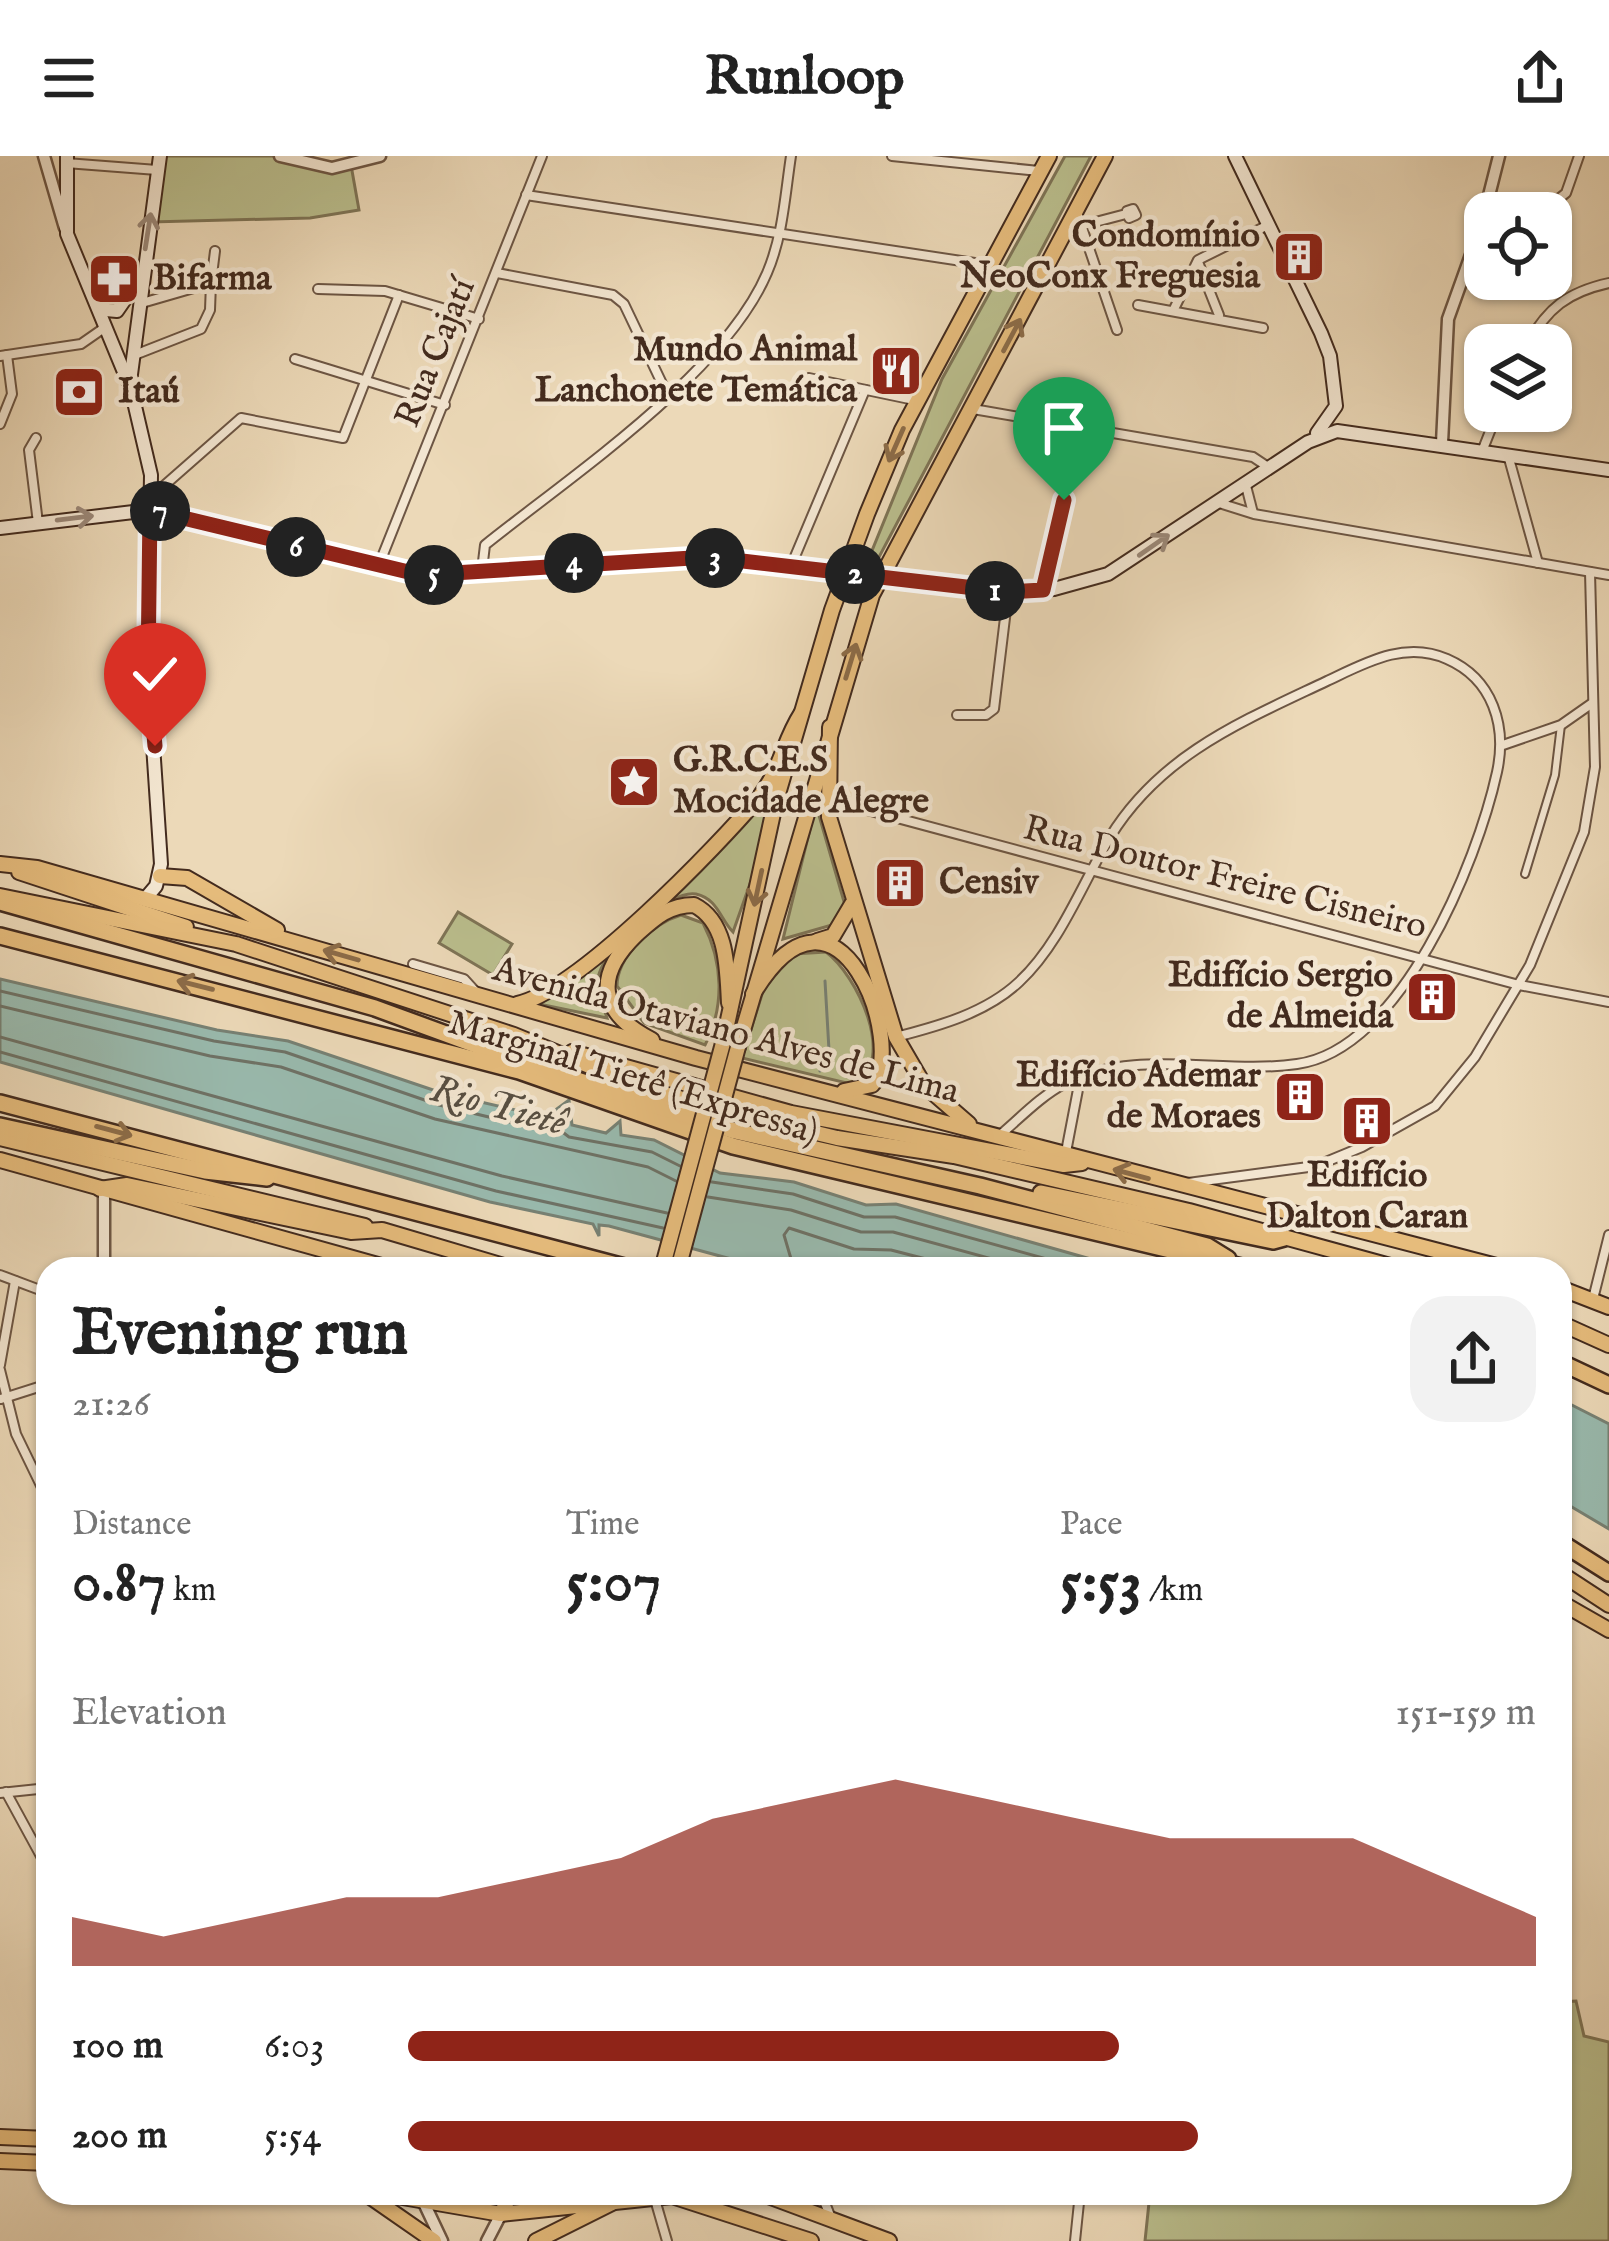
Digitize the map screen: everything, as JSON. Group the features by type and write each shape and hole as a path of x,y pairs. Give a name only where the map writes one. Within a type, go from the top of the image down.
{"highway":[{"path":"0,898 375,1008 735,1131 980,1186 1207,1246 1226,1257"},
{"name":"Marginal Tietê (Expressa)","path":"0,936 519,1071 733,1146 1199,1257"},
{"path":"349,1024 517,1060"},
{"path":"0,1103 586,1257"},
{"path":"0,1126 249,1179 286,1178"},
{"path":"980,1186 1060,1196 1273,1241 1284,1238"},
{"path":"1572,1368 1609,1385"},
{"path":"1572,1550 1609,1573"}],"main road":[{"path":"730,1003 801,714 845,573 890,458 1048,156"},
{"path":"666,1257 730,1045 753,994 830,727 881,578 1043,276 1080,218 1106,156"},
{"path":"1235,156 1330,356 1336,406 1362,431"},
{"path":"66,160 67,234 130,389 151,475 148,670 160,876 146,899"},
{"path":"130,389 159,163"},
{"path":"88,290 106,310 117,311 142,276"},
{"path":"1308,442 1336,406"},
{"path":"0,528 150,504 378,568 421,575 673,556 1009,592 1043,590 1108,574 1308,442 1337,431 1609,470"},
{"path":"502,1002 529,1001 566,981 723,837 761,794 801,714"},
{"path":"830,727 829,800 852,904 896,1037 934,1097 979,1130"},
{"path":"3,865 514,1035 791,1113 1064,1165 1087,1162"},
{"name":"Avenida Otaviano Alves de Lima","path":"3,865 37,868 696,1058 1175,1186 1468,1257"},
{"path":"160,876 187,878 291,939"},
{"path":"0,898 236,944"},
{"path":"753,994 787,949 833,936 852,904"},
{"path":"681,1257 730,1045 730,1003 720,938 711,918 694,905 656,916 611,963 608,992 617,1013 644,1036 696,1058"},
{"path":"817,941 856,964 885,1052 883,1070 872,1085 833,1091"},
{"path":"514,1035 643,1088 720,1110 823,1136 954,1156 1356,1257"},
{"path":"0,1138 382,1230 473,1257"},
{"path":"0,1160 348,1257"},
{"path":"102,1190 127,1185 351,1232 382,1230"},
{"path":"1572,1292 1609,1307"},
{"path":"1572,1328 1609,1345"},
{"path":"1572,1581 1609,1605"},
{"path":"1572,1609 1609,1630"},
{"path":"1,2135 36,2138"},
{"path":"0,2162 36,2163"},
{"path":"383,2205 438,2241"},
{"path":"454,2205 501,2214 571,2205"},
{"path":"501,2214 505,2205"},
{"path":"536,2241 605,2205"},
{"path":"701,2205 811,2241"},
{"path":"792,2205 889,2241"}],"street":[{"path":"44,156 67,234"},
{"path":"280,156 332,168 380,156"},
{"name":"Rua Cajatí","path":"378,568 542,156"},
{"path":"482,570 485,545 668,395 756,295 780,233 791,156"},
{"path":"892,156 1040,172"},
{"path":"1488,192 1499,156"},
{"path":"1567,192 1580,156"},
{"path":"66,160 159,163"},
{"path":"526,195 989,266"},
{"path":"1117,330 1080,218 1126,214"},
{"path":"1174,309 1198,260 1268,225"},
{"path":"131,357 200,329 210,310 215,251"},
{"path":"1198,260 1219,316"},
{"path":"1442,443 1448,319 1464,272"},
{"path":"497,273 613,295 624,304 668,395"},
{"path":"1043,276 1099,281"},
{"path":"138,304 211,283"},
{"path":"1541,324 1554,305 1572,293 1609,283"},
{"path":"318,289 399,295 479,319"},
{"path":"150,504 241,418 340,439 399,295"},
{"path":"1138,305 1219,316 1263,328"},
{"path":"0,424 12,394 4,356 80,344 105,327"},
{"path":"295,359 445,405"},
{"path":"809,378 919,401"},
{"path":"791,567 865,390"},
{"path":"974,409 1253,457 1268,467"},
{"path":"1043,590 1064,500 1071,424"},
{"path":"1483,449 1490,432"},
{"path":"36,438 29,450 38,523"},
{"path":"1507,453 1538,563"},
{"path":"1245,482 1253,514"},
{"path":"1216,502 1253,514 1609,575"},
{"path":"1175,1186 1316,1166 1435,1106 1475,1057 1519,985 1584,832 1595,767 1590,572"},
{"path":"957,715 986,715 994,709 1009,592"},
{"path":"896,1037 1000,998 1038,961 1138,799 1204,740 1375,659 1427,652 1468,672 1493,705 1503,745 1472,854 1381,1018 1342,1049 1318,1059 1269,1066 1125,1066 1081,1077 1060,1086 998,1136"},
{"path":"1503,745 1561,724 1591,704"},
{"path":"1525,874 1555,775 1561,724"},
{"name":"Rua Doutor Freire Cisneiro","path":"829,800 1519,985 1609,1002"},
{"path":"413,964 464,979 481,996"},
{"path":"1065,1156 1081,1077"},
{"path":"102,1190 104,1257"},
{"path":"1593,1299 1609,1235"},
{"path":"0,1275 36,1289"},
{"path":"15,1281 0,1368 2,1399 36,1474"},
{"path":"2,1399 36,1388"},
{"path":"36,1789 3,1792 36,1848"},
{"path":"424,2205 438,2241"},
{"path":"657,2205 667,2241"},
{"path":"826,2205 832,2220"},
{"path":"1075,2241 1079,2205"},
{"path":"487,2241 501,2214"}],"green space":[{"path":"160,156 281,156 351,165 359,210 310,218 151,222"},
{"path":"1065,156 1091,156 878,559 869,558 942,379"},
{"path":"765,798 769,800 757,864 733,932 709,900 684,895 640,922 604,963 598,986 607,1018 534,1003 578,978"},
{"path":"816,805 845,905 839,923 783,939"},
{"path":"458,912 512,944 493,975 439,943"},
{"path":"681,915 703,923 718,968 716,1015 705,1045 644,1023 617,986 623,963 639,942"},
{"path":"826,952 850,979 868,1017 873,1056 867,1073 855,1085 742,1058 764,988 794,954"},
{"path":"1572,2001 1576,2001 1584,2036 1609,2042 1609,2241 1145,2241 1149,2205 1572,2205"}],"water":[{"name":"Rio Tietê","path":"0,979 217,1030 288,1041 442,1093 546,1117 569,1100 572,1125 606,1133 620,1121 621,1135 654,1140 720,1173 794,1182 866,1205 896,1204 1084,1257 724,1257 609,1226 599,1225 599,1236 593,1224 490,1202 0,1062"},
{"path":"1572,1405 1609,1424 1609,1529 1572,1507"}],"waterway":[{"path":"820,1071 829,1050 825,981"}],"place":[{"name":"Condomínio NeoConx Freguesia","path":"1299,257"},
{"name":"Bifarma","path":"114,279"},
{"name":"Mundo Animal Lanchonete Temática","path":"896,371"},
{"name":"Itaú","path":"79,392"},
{"name":"G.R.C.E.S Mocidade Alegre","path":"634,782"},
{"name":"Censiv","path":"900,883"},
{"name":"Edifício Sergio de Almeida","path":"1432,997"},
{"name":"Edifício Ademar de Moraes","path":"1300,1097"},
{"name":"Edifício Dalton Caran","path":"1367,1121"}],"route":[{"path":"155,746 148,670 150,510 421,575 708,557 1009,592 1043,590 1064,500"}]}
